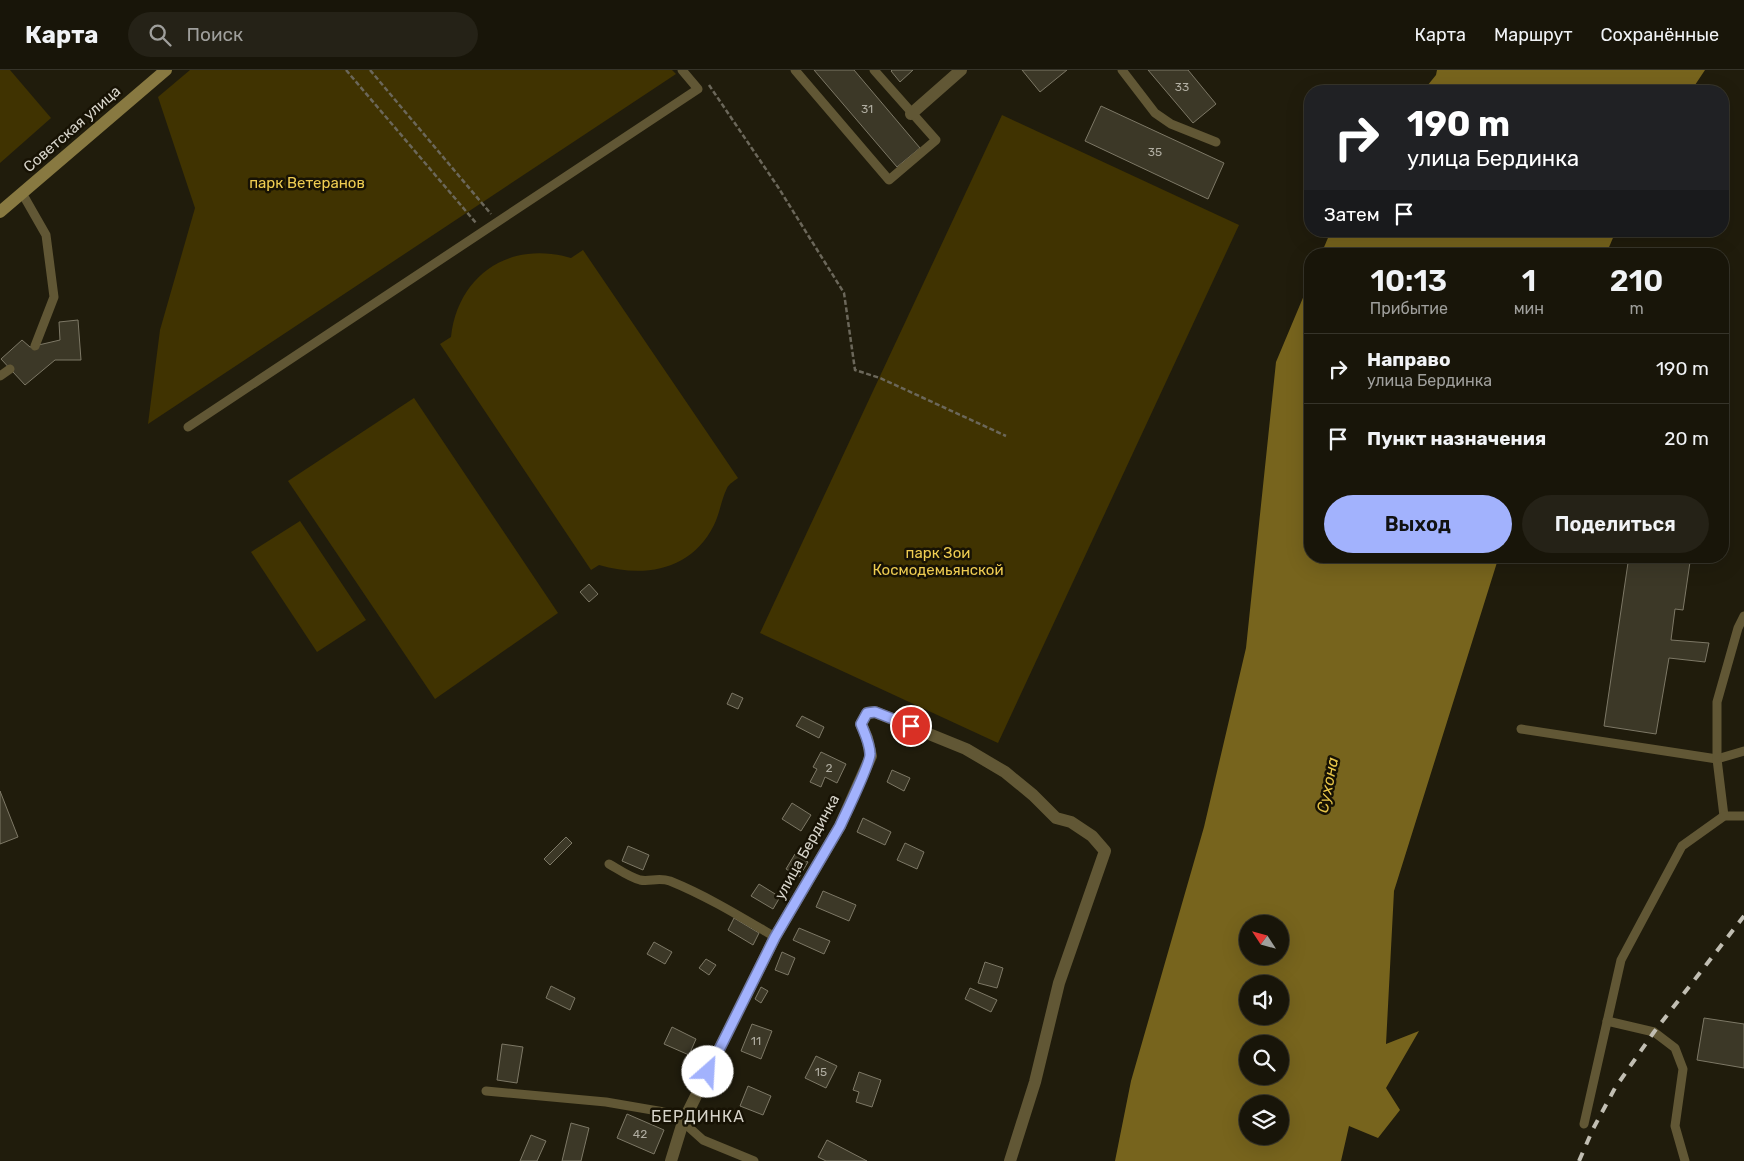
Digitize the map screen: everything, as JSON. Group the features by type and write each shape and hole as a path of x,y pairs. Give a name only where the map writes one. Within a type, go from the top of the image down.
{"main road":[{"name":"Советская улица","path":"0,212 166,70"}],"street":[{"path":"911,114 961,70"},
{"name":"улица Бердинка","path":"671,1161 683,1122 775,937 840,826 871,756 867,738 861,724 867,713 875,712 966,749 1005,772 1033,795 1056,818 1071,822 1092,836 1105,851 1060,983 1035,1082 1010,1161"}],"lane":[{"path":"188,427 698,89 682,70"},
{"path":"795,70 889,180 936,140 874,70"},
{"path":"1122,70 1155,113 1171,124 1216,142"},
{"path":"22,193 46,235 54,297 35,346"},
{"path":"0,376 10,369"},
{"path":"1724,816 1717,759 1717,702 1738,628 1744,616"},
{"path":"1522,730 1717,759 1744,751"},
{"path":"1584,1124 1621,960 1682,846 1724,816 1744,816"},
{"path":"609,864 637,879 656,878 670,881 711,901 775,937"},
{"path":"1607,1021 1654,1032 1675,1048 1683,1069 1675,1126 1684,1161"},
{"path":"486,1091 616,1104 664,1112 683,1122 703,1140 754,1161"}],"path":[{"path":"346,70 483,231"},
{"path":"370,70 497,222"},
{"path":"698,89 708,84 778,187 844,294 855,370 880,378 1006,436"}],"green space":[{"path":"0,70 10,70 51,118 0,163"},
{"name":"парк Ветеранов","path":"190,70 672,70 676,74 148,424 160,330 195,208 158,97"},
{"name":"парк Зои Космодемьянской","path":"1002,115 1239,225 998,743 760,633"},
{"path":"583,250 738,478 727,488 714,525 704,540 693,552 665,567 633,571 599,565 591,570 440,344 451,337 456,315 464,296 476,280 491,267 509,258 528,254 549,254 571,258"},
{"path":"414,398 558,613 435,699 288,481"},
{"path":"300,521 366,620 317,652 251,552"}],"water":[{"path":"1437,70 1705,70 1695,85 1428,85 1436,75"},
{"path":"1328,237 1613,237 1609,248 1324,248"},
{"name":"Сухона","path":"1304,295 1304,563 1497,563 1394,891 1386,1044 1419,1031 1386,1088 1400,1110 1378,1138 1349,1126 1341,1161 1115,1161 1131,1081 1204,827 1246,648 1276,362"}],"building":[{"path":"814,70 854,70 920,148 897,167"},
{"path":"892,70 913,70 900,82"},
{"path":"1022,70 1067,70 1040,92"},
{"path":"1148,70 1188,70 1216,104 1193,123"},
{"path":"1101,106 1224,163 1208,199 1085,141"},
{"path":"78,320 81,360 55,360 25,385 1,359 22,340 30,347 60,340 59,322"},
{"path":"1628,563 1690,563 1683,610 1675,609 1671,640 1709,643 1705,662 1669,658 1656,734 1604,726"},
{"path":"589,584 598,594 589,602 580,592"},
{"path":"732,693 743,698 738,709 727,704"},
{"path":"802,716 824,727 819,738 796,726"},
{"path":"821,752 846,764 837,783 825,777 821,787 810,782 817,769 813,767"},
{"path":"892,770 910,778 904,791 887,782"},
{"path":"0,791 18,837 0,844"},
{"path":"792,803 811,815 801,831 782,819"},
{"path":"863,818 891,832 885,845 857,832"},
{"path":"566,837 572,843 550,865 544,859"},
{"path":"905,843 924,852 917,869 897,860"},
{"path":"628,846 649,855 643,870 622,861"},
{"path":"795,854 808,862 799,877 786,869"},
{"path":"759,884 780,897 773,909 751,896"},
{"path":"823,891 856,905 849,921 816,907"},
{"path":"734,918 759,933 753,945 728,930"},
{"path":"799,928 830,941 824,954 793,940"},
{"path":"654,942 672,952 665,964 647,954"},
{"path":"782,952 795,958 788,975 775,970"},
{"path":"706,959 716,965 709,975 699,968"},
{"path":"985,962 1003,968 997,988 978,983"},
{"path":"551,986 575,998 570,1010 546,998"},
{"path":"761,987 768,991 761,1003 755,999"},
{"path":"970,988 997,1000 991,1012 965,999"},
{"path":"1704,1018 1744,1024 1744,1068 1697,1060"},
{"path":"752,1024 772,1031 761,1059 741,1051"},
{"path":"672,1027 696,1039 689,1055 664,1044"},
{"path":"502,1044 523,1047 517,1083 497,1080"},
{"path":"816,1056 837,1066 826,1088 805,1078"},
{"path":"859,1072 881,1080 872,1107 856,1102 859,1092 853,1090"},
{"path":"748,1086 771,1096 763,1115 740,1106"},
{"path":"627,1114 664,1130 654,1154 617,1138"},
{"path":"571,1123 589,1128 581,1161 562,1161"},
{"path":"531,1135 546,1141 537,1161 520,1161"},
{"path":"827,1140 867,1161 826,1161 818,1157"}],"railway":[{"path":"1579,1161 1593,1129 1615,1088 1654,1032 1744,916"}],"district":[{"name":"БЕРДИНКА","path":"698,1116"}],"route":[{"path":"708,1072 775,937 848,809 871,756 867,738 861,724 867,713 875,712 911,726"}]}
